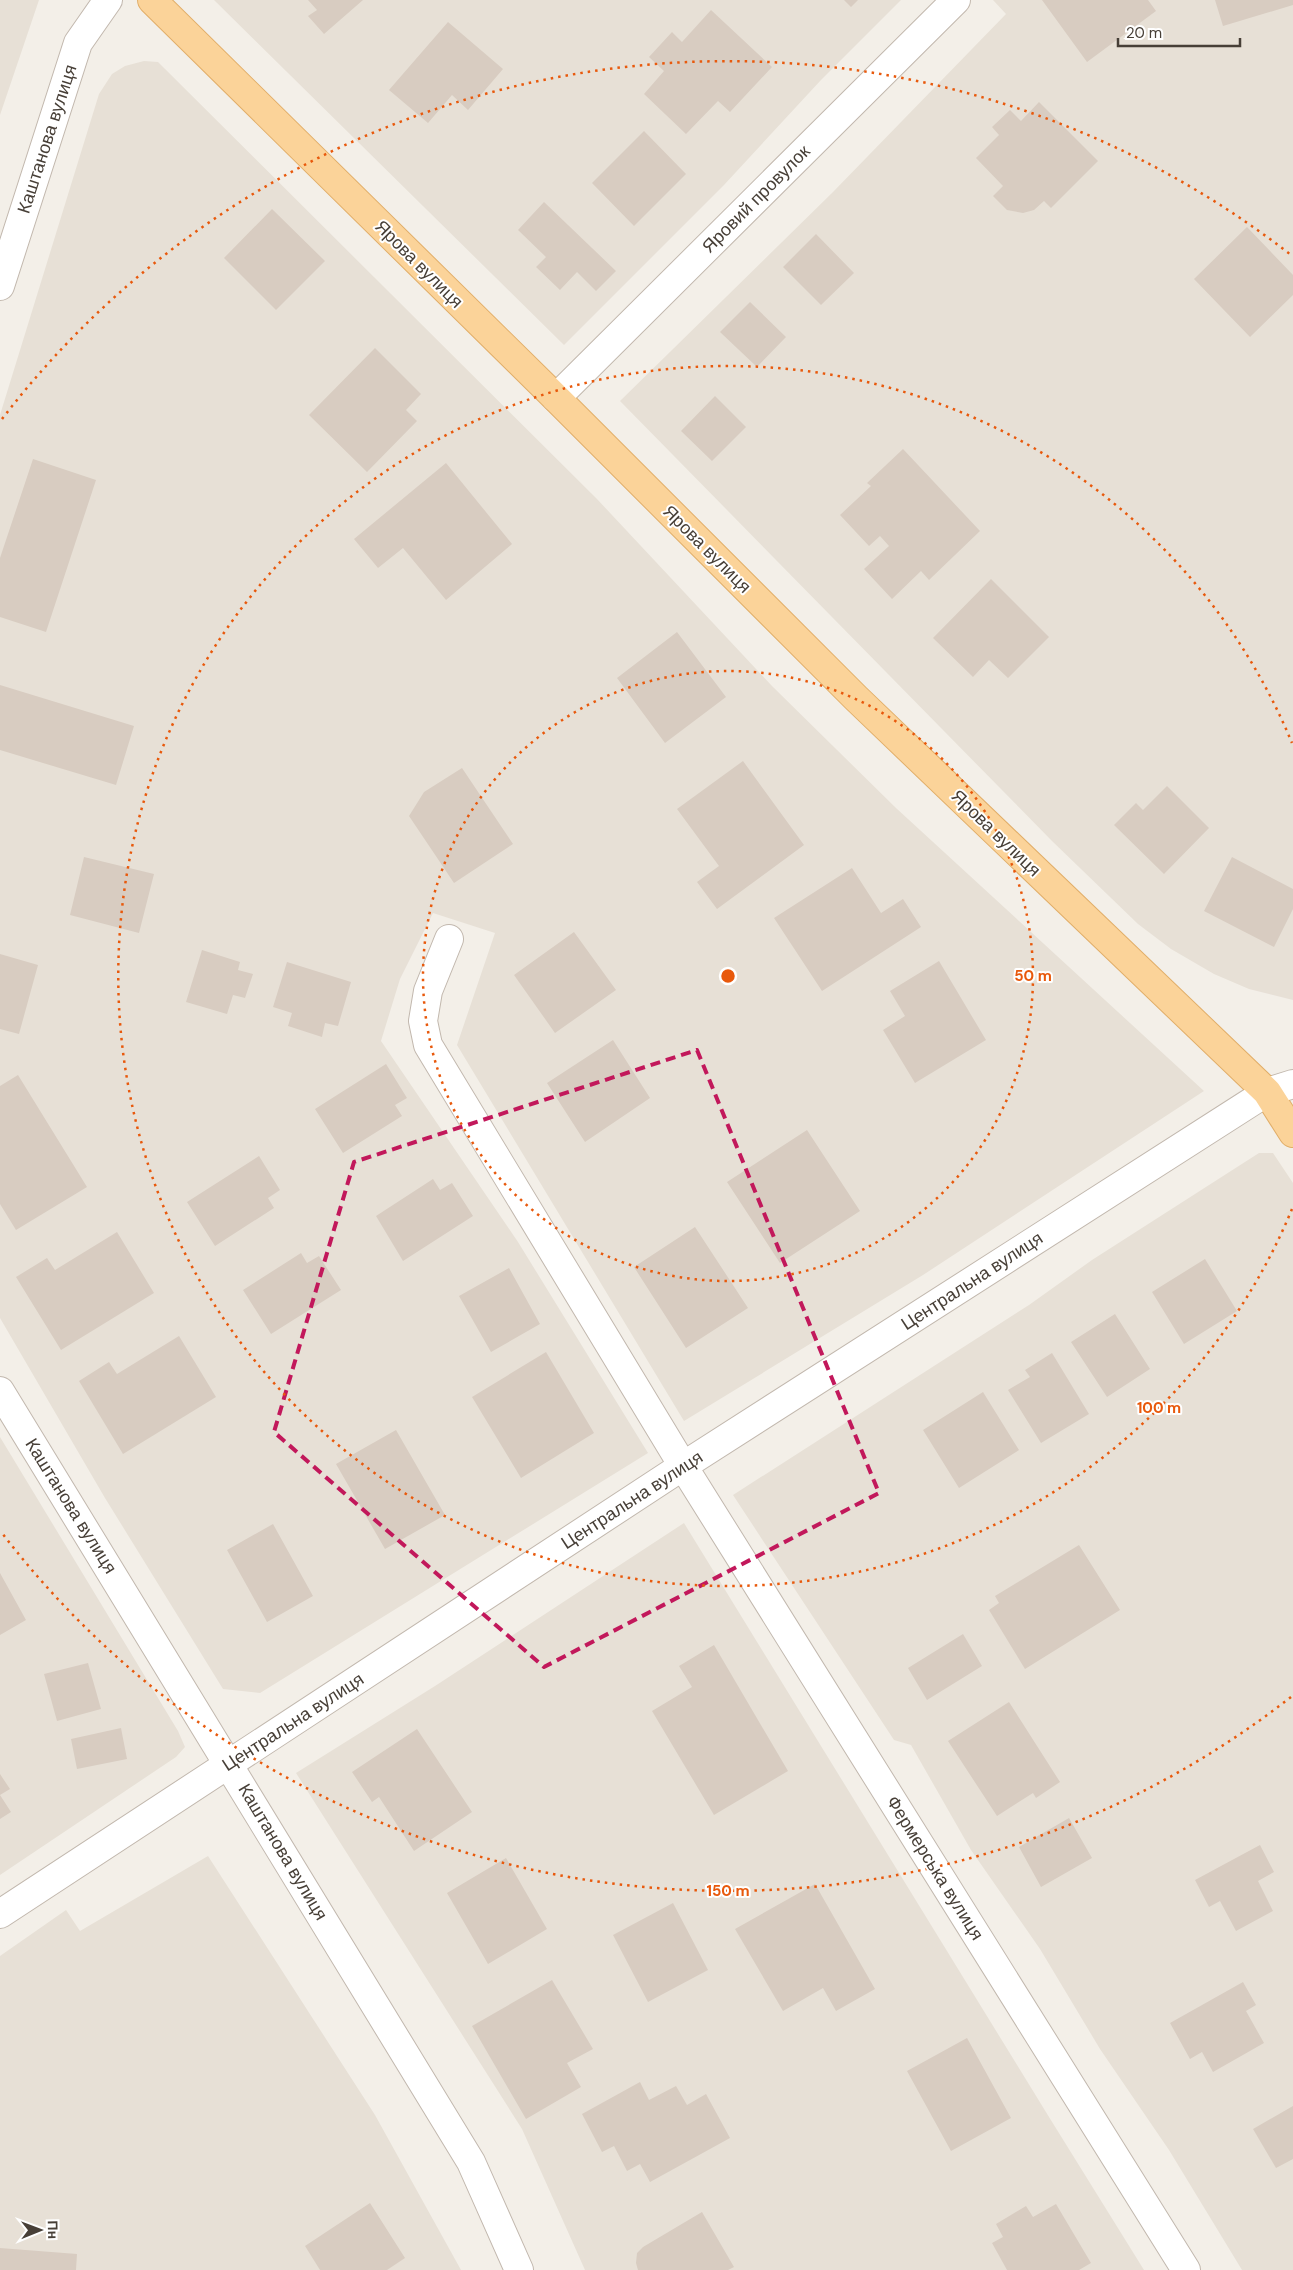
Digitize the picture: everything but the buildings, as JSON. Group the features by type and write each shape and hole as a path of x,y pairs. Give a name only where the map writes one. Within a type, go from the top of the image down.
{"main road":[{"name":"Ярова вулиця","path":"152,0 556,398 856,698 1267,1092"},
{"path":"1267,1092 1293,1134"}],"street":[{"name":"Каштанова вулиця","path":"0,286 78,43 108,0"},
{"name":"Яровий провулок","path":"556,398 956,0"},
{"name":"Фермерська вулиця","path":"449,938 428,991 423,1021 428,1045 683,1466 1186,2270"},
{"name":"Центральна вулиця","path":"0,1914 683,1466 1267,1092 1293,1084"},
{"name":"Каштанова вулиця","path":"0,1391 230,1763 472,2162 519,2270"}],"highlighted area":[{"path":"697,1050 879,1493 544,1667 274,1432 354,1162"}],"shaded area":[{"path":"0,0 39,0 0,115"},
{"path":"214,0 901,0 821,80 724,185 564,345"},
{"path":"993,0 1293,0 1293,1000 1249,989 1214,974 1171,949 1138,924 1052,841 620,401 833,192 1006,14"},
{"path":"144,61 158,62 597,499 772,686 896,808 1204,1091 923,1275 684,1421 457,1045 495,933 433,913 400,979 381,1041 518,1242 648,1453 260,1693 223,1689 105,1498 0,1318 0,415 99,94 112,74 125,66"},
{"path":"1259,1153 1273,1153 1293,1183 1293,2270 1242,2270 1169,2150 1100,2049 1040,1949 971,1850 911,1745 894,1740 733,1495 1029,1305 1092,1260"},
{"path":"0,1437 178,1731 185,1747 176,1757 0,1875"},
{"path":"684,1523 1144,2270 585,2270 522,2129 296,1773 435,1686"},
{"path":"208,1856 375,2115 461,2270 0,2270 0,1956 66,1910 80,1931"}]}
